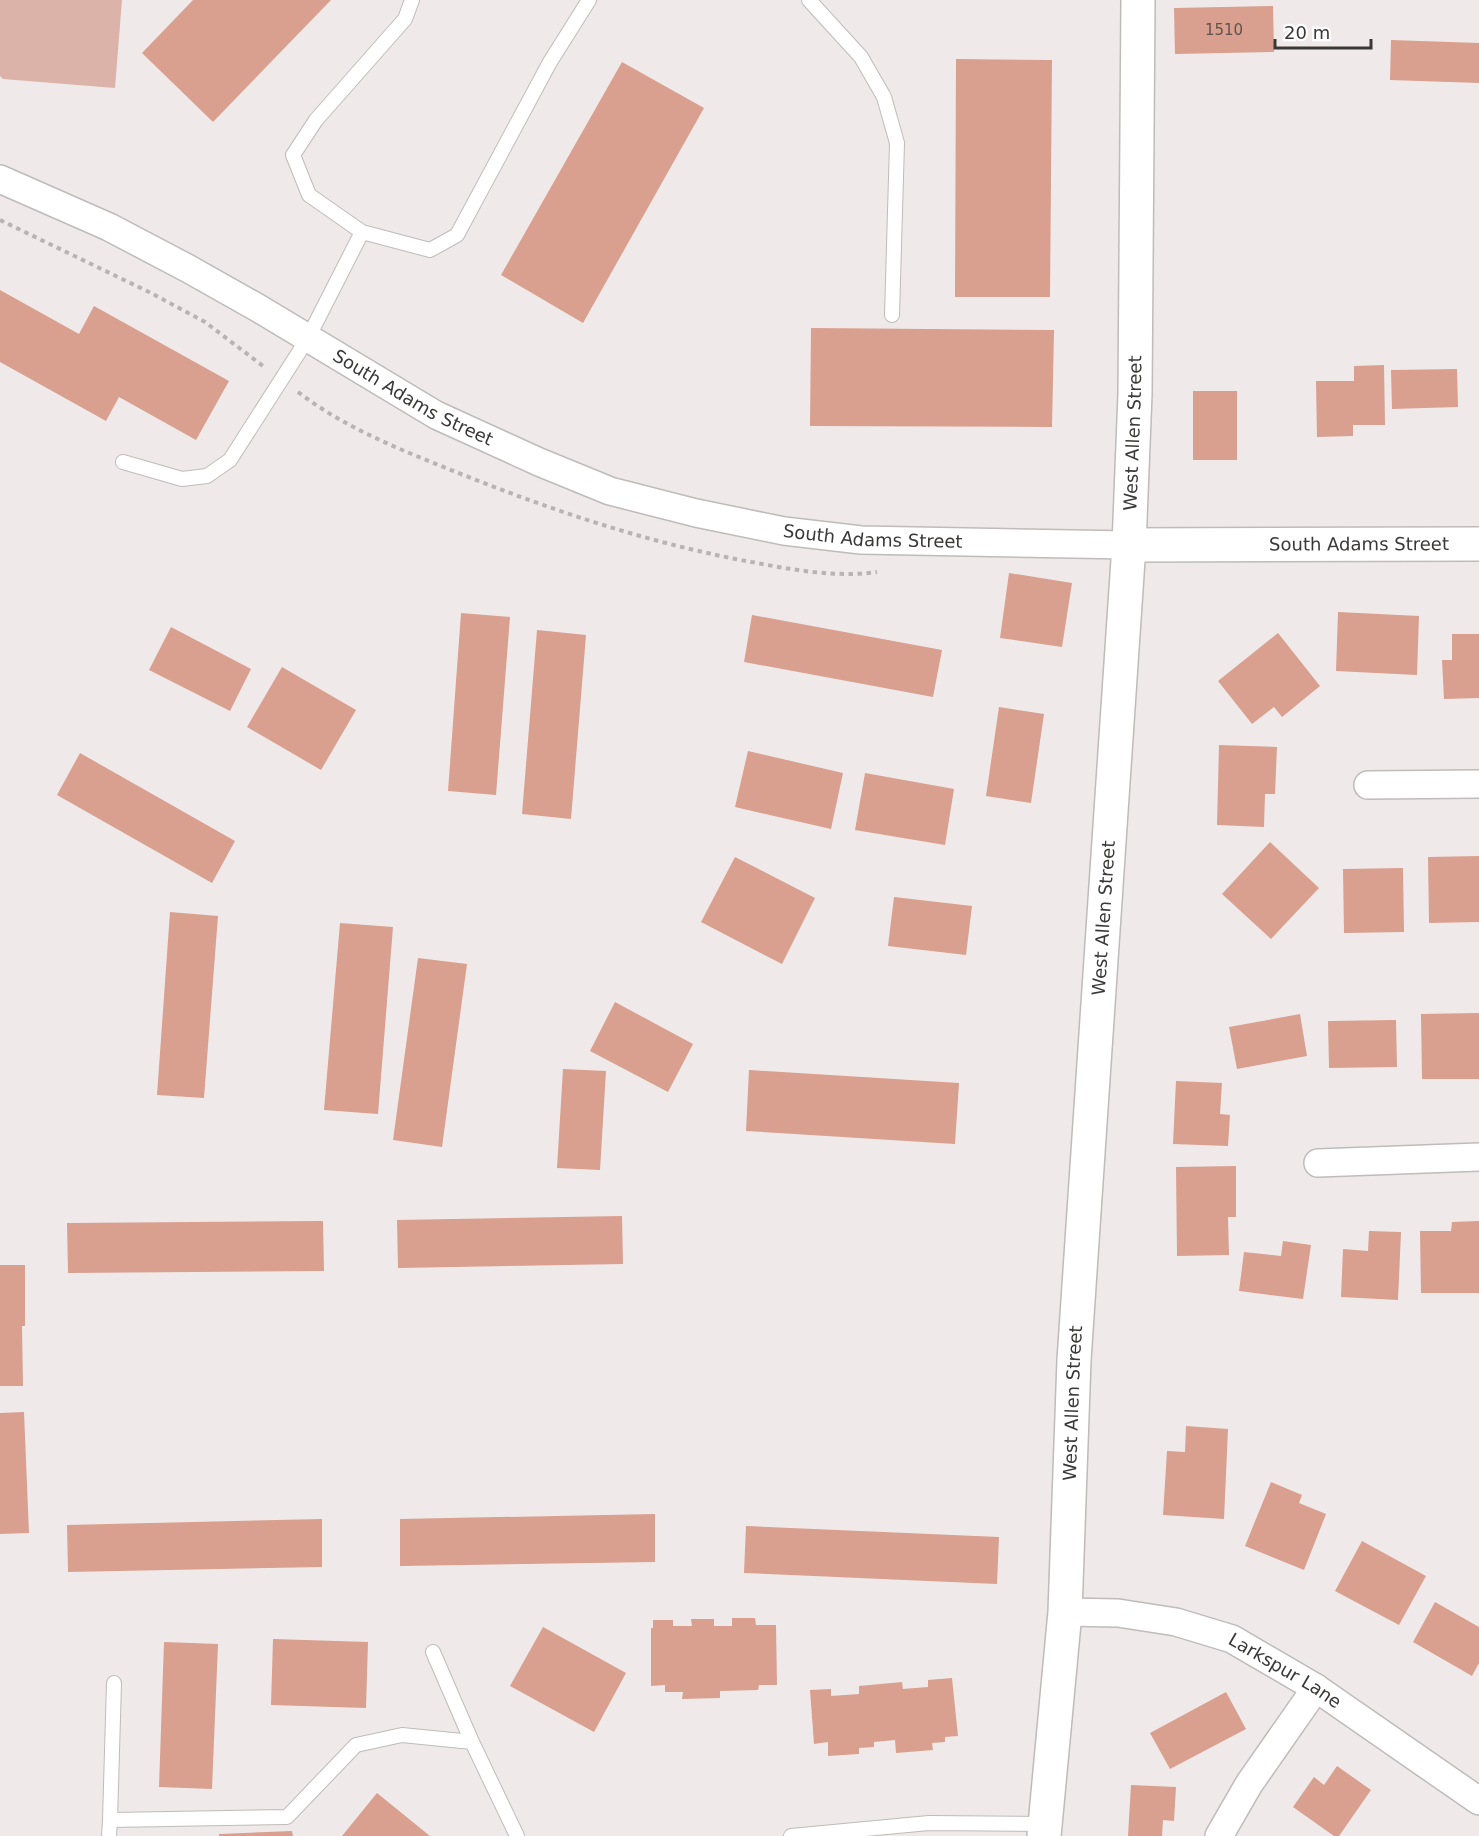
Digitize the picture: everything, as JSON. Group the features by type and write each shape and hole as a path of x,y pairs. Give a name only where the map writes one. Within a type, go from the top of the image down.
{"street":[{"name":"West Allen Street","path":"1044,1830 1065,1612 1074,1360 1129,545 1135,394 1138,0"},
{"name":"South Adams Street","path":"0,179 109,226 258,308 436,415 539,462 610,491 685,510 784,531 861,540 1129,545 1479,544"},
{"path":"1368,786 1479,784"},
{"path":"1318,1163 1479,1157"},
{"name":"Larkspur Lane","path":"1065,1612 1130,1615 1176,1622 1232,1639 1316,1688 1479,1801"},
{"path":"1219,1836 1249,1784 1316,1688"}],"lane":[{"path":"412,0 405,19 316,120 293,155 309,195 362,232 430,250 457,235 550,62 589,0"},
{"path":"809,0 861,57 884,97 897,143 892,315"},
{"path":"123,462 182,479 207,476 230,460 308,338 362,232"},
{"path":"433,1652 472,1742 517,1836"},
{"path":"109,1836 114,1683"},
{"path":"110,1820 287,1817 356,1745 402,1735 472,1742"},
{"path":"791,1836 929,1823 1044,1830"}],"shaded area":[{"path":"0,0 122,0 115,88 3,79 0,76"}],"building":[{"path":"193,0 331,0 213,122 142,53"},
{"path":"1273,6 1274,52 1175,54 1174,8"},
{"path":"1391,40 1479,43 1479,83 1390,80"},
{"path":"956,59 1052,60 1050,297 955,297"},
{"path":"622,62 704,108 583,323 501,275"},
{"path":"0,290 79,334 94,306 229,381 196,440 119,397 106,421 0,362"},
{"path":"811,328 1054,330 1052,427 810,426"},
{"path":"1384,365 1385,425 1353,425 1353,436 1317,437 1316,381 1354,381 1354,366"},
{"path":"1457,369 1458,407 1392,409 1391,370"},
{"path":"1193,391 1237,391 1237,460 1193,460"},
{"path":"1009,573 1072,583 1062,647 1000,638"},
{"path":"1338,612 1419,616 1417,675 1336,671"},
{"path":"461,613 510,617 496,795 448,791"},
{"path":"752,615 942,650 933,697 744,662"},
{"path":"171,627 251,669 230,711 149,670"},
{"path":"537,630 586,635 571,819 522,814"},
{"path":"1278,633 1320,686 1282,717 1274,707 1252,724 1218,681"},
{"path":"1452,634 1479,634 1479,698 1444,699 1442,660 1452,660"},
{"path":"282,667 356,710 321,770 247,727"},
{"path":"999,707 1044,714 1031,803 986,796"},
{"path":"1219,745 1277,747 1275,794 1265,794 1264,827 1217,825"},
{"path":"748,751 843,773 831,829 735,807"},
{"path":"80,753 235,841 212,883 57,795"},
{"path":"865,773 954,789 945,845 855,830"},
{"path":"1270,842 1319,888 1271,939 1222,894"},
{"path":"1479,856 1479,922 1429,923 1428,857"},
{"path":"735,857 815,898 782,964 701,922"},
{"path":"1403,868 1404,932 1344,933 1343,869"},
{"path":"894,897 972,906 966,955 888,946"},
{"path":"170,912 218,916 204,1098 157,1095"},
{"path":"340,923 393,927 378,1114 324,1110"},
{"path":"418,958 467,964 442,1147 393,1140"},
{"path":"615,1002 693,1044 668,1092 590,1051"},
{"path":"1479,1013 1479,1079 1422,1079 1421,1014"},
{"path":"1300,1014 1307,1056 1237,1069 1229,1027"},
{"path":"1396,1020 1397,1067 1329,1068 1328,1021"},
{"path":"563,1069 606,1071 600,1170 557,1168"},
{"path":"749,1070 959,1083 955,1144 746,1131"},
{"path":"1176,1081 1222,1083 1220,1114 1230,1115 1228,1146 1173,1144"},
{"path":"1236,1166 1236,1217 1228,1217 1229,1255 1177,1256 1176,1167"},
{"path":"622,1216 623,1264 398,1268 397,1220"},
{"path":"323,1221 324,1271 68,1273 67,1223"},
{"path":"1479,1221 1479,1293 1421,1293 1420,1231 1451,1231 1452,1222"},
{"path":"1369,1231 1401,1232 1398,1300 1341,1297 1343,1249 1368,1251"},
{"path":"1283,1241 1311,1245 1303,1299 1239,1291 1244,1252 1281,1256"},
{"path":"0,1265 25,1265 25,1326 22,1326 23,1386 0,1386"},
{"path":"24,1412 29,1533 0,1534 0,1413"},
{"path":"1186,1426 1228,1429 1224,1519 1163,1515 1167,1451 1185,1452"},
{"path":"1271,1482 1302,1495 1299,1503 1326,1514 1304,1570 1245,1546"},
{"path":"655,1514 655,1562 400,1566 400,1519"},
{"path":"322,1519 322,1567 68,1572 67,1525"},
{"path":"746,1526 999,1537 997,1584 744,1573"},
{"path":"1362,1541 1426,1576 1399,1625 1335,1591"},
{"path":"1435,1602 1479,1627 1479,1663 1472,1676 1413,1642"},
{"path":"732,1618 755,1618 756,1625 776,1625 777,1685 759,1685 758,1690 720,1691 720,1698 682,1699 683,1692 665,1692 665,1685 651,1686 653,1620 673,1620 673,1626 692,1626 691,1619 714,1619 714,1626 732,1626"},
{"path":"543,1627 626,1673 594,1732 510,1686"},
{"path":"273,1639 368,1642 366,1708 271,1705"},
{"path":"164,1642 218,1644 212,1789 159,1787"},
{"path":"952,1678 958,1736 945,1737 945,1742 932,1743 933,1750 896,1753 895,1740 874,1742 874,1747 859,1748 859,1754 828,1756 828,1742 814,1744 810,1690 831,1689 831,1696 859,1694 859,1686 902,1682 903,1689 928,1687 928,1680"},
{"path":"1226,1692 1246,1729 1170,1769 1150,1733"},
{"path":"1337,1766 1371,1790 1339,1836 1334,1836 1293,1807 1314,1777 1324,1785"},
{"path":"1131,1785 1176,1787 1174,1821 1163,1820 1162,1836 1128,1836"},
{"path":"377,1793 430,1836 342,1836"},
{"path":"292,1831 293,1836 219,1836 219,1834"}]}
